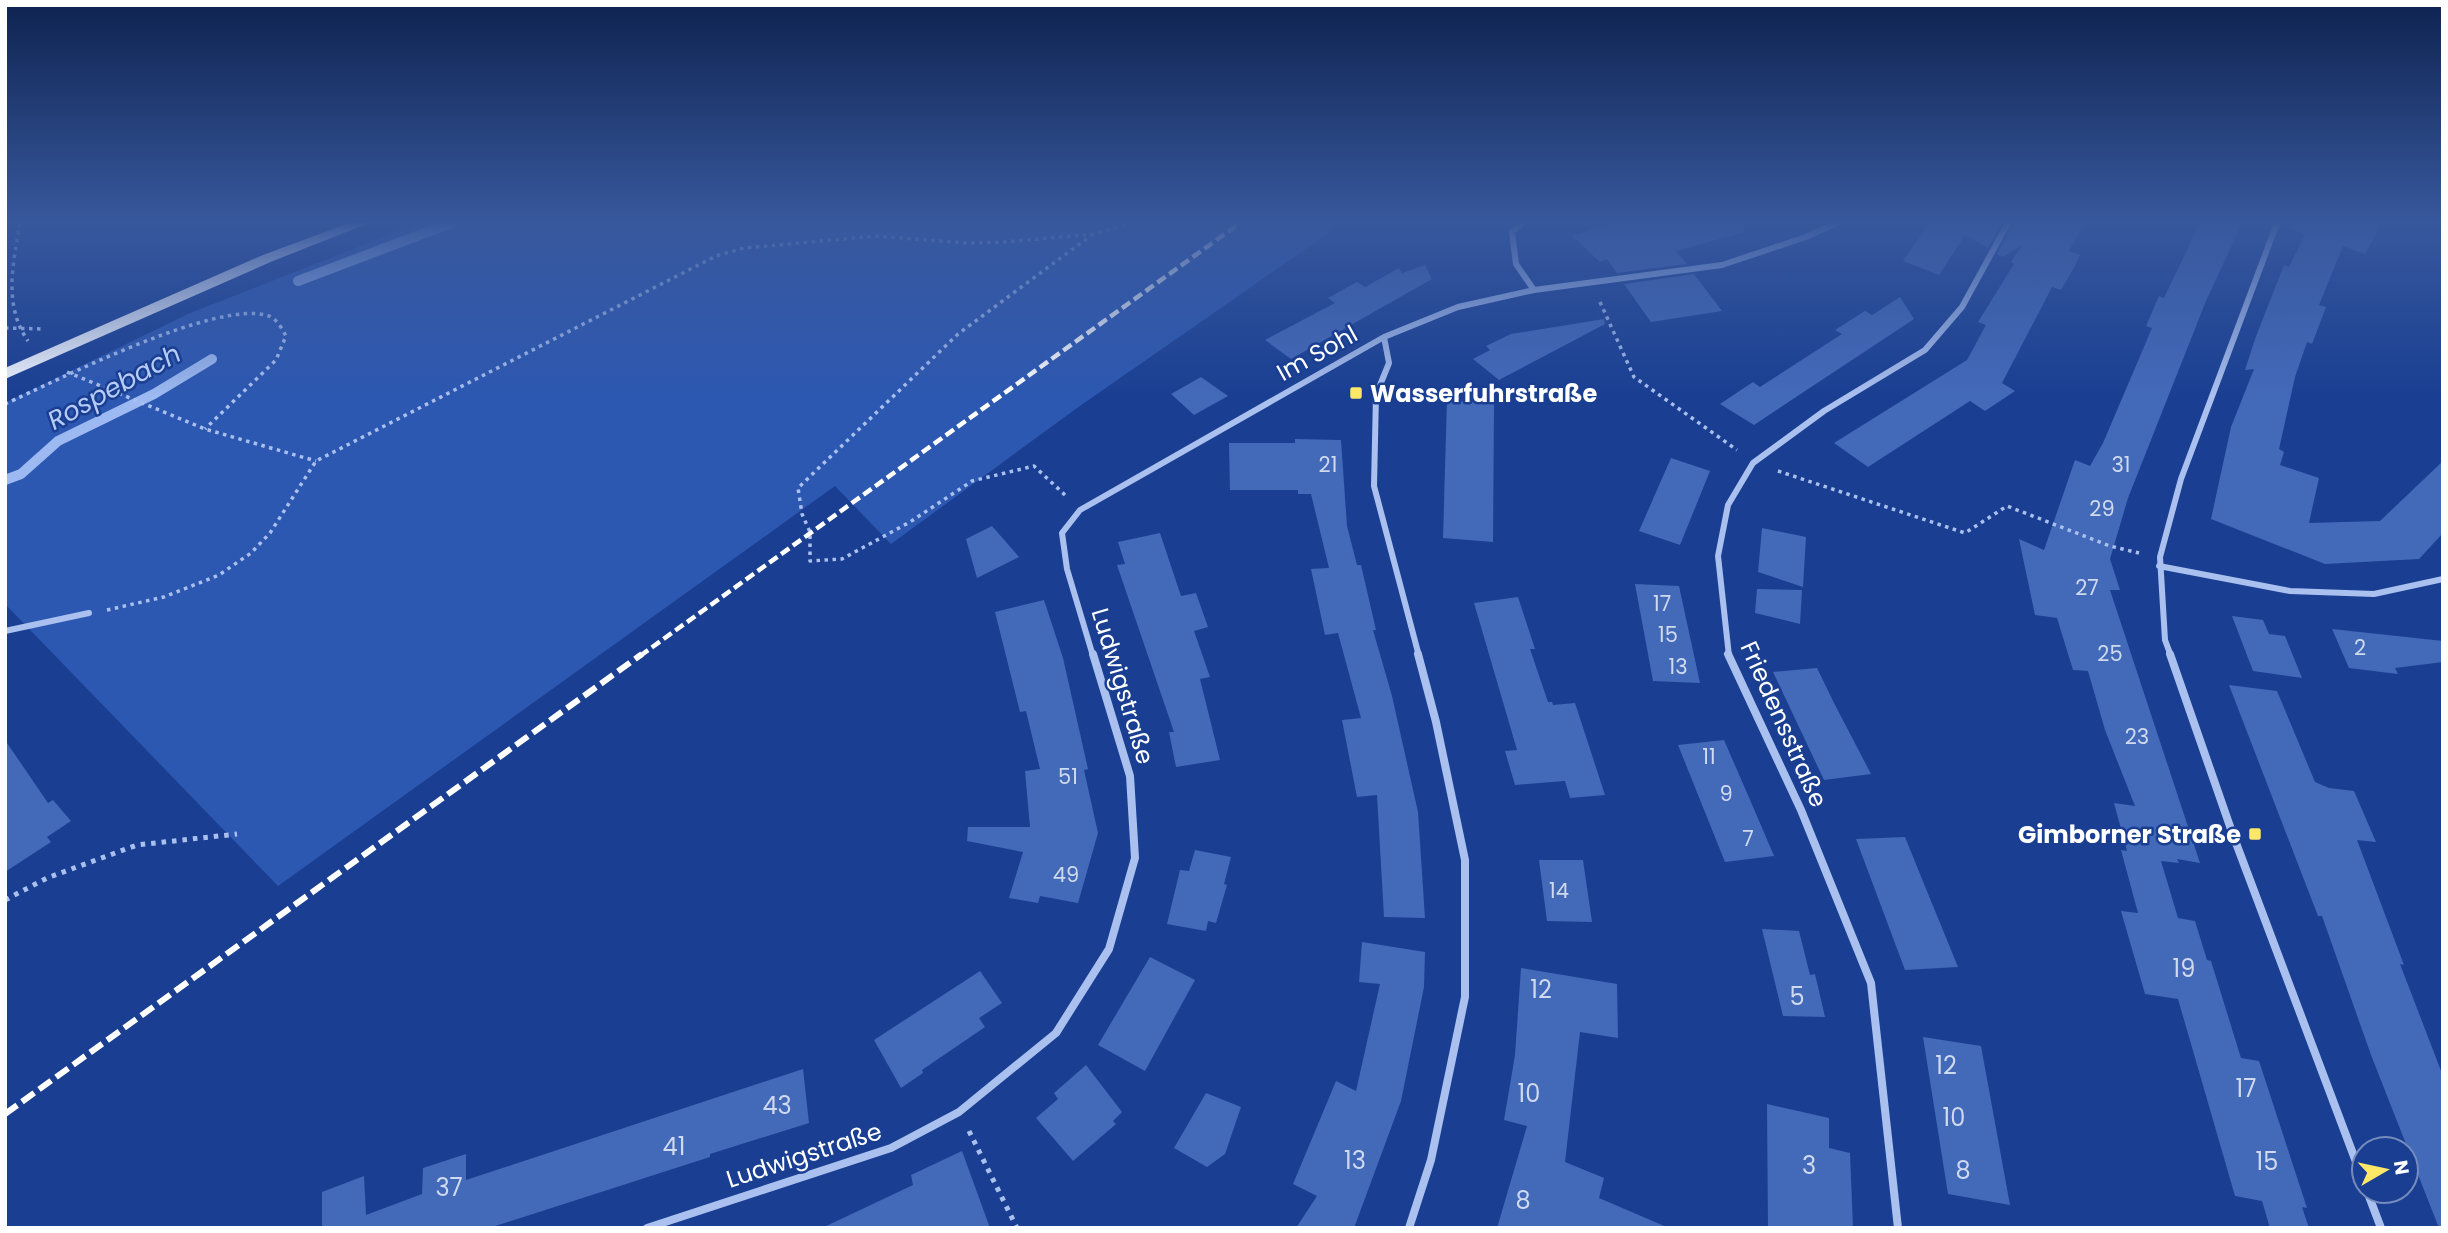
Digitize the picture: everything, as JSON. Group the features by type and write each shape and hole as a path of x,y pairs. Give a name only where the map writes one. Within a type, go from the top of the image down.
{"main road":[{"path":"5,374 217,281"}],"street":[{"path":"1527,281 1534,290"},
{"name":"Im Sohl","path":"1080,510 1384,337 1458,307 1534,290 1601,281"},
{"name":"Friedensstraße","path":"1898,1228 1871,983 1801,810 1727,652 1718,556 1728,505 1753,463 1824,411 1925,350 1962,307 1976,281"},
{"path":"2254,281 2181,479 2160,562 2165,640 2233,835 2350,1146"},
{"path":"1384,337 1388,363 1376,395 1374,486 1436,722 1465,860 1465,998 1431,1160 1409,1228"},
{"name":"Ludwigstraße","path":"647,1228 891,1148 960,1112 1056,1033 1109,949 1135,858 1130,776 1067,569 1062,533 1080,510"},
{"path":"2160,562 2290,591 2374,594 2443,579"},
{"path":"5,631 89,613"},
{"path":"2372,1205 2381,1228"}],"path":[{"path":"89,613 145,603 212,578 250,553 283,516 316,461 668,281"},
{"path":"1031,281 958,334 798,488 802,514 810,532 810,561 842,559 910,522 972,481 1034,466 1080,510"},
{"path":"1590,282 1634,376 1753,463 1965,533 2007,506 2110,546 2160,562"},
{"path":"5,404 190,325 242,313 268,315 280,325 286,336 276,360 205,429"},
{"path":"157,410 205,429 316,461"},
{"path":"5,900 47,878 137,845 237,834"},
{"path":"971,1134 1017,1228"}],"shaded area":[{"path":"273,281 1260,281 1077,408 891,544 835,486 278,886 5,604 5,403 188,314"}],"building":[{"path":"1377,281 1429,281 1291,359 1265,340 1335,303 1328,298 1357,282 1365,287"},
{"path":"1648,281 1699,281 1722,311 1651,322 1624,284"},
{"path":"2004,281 2067,281 2061,290 2052,287 2002,383 2015,391 1985,411 1970,401 1868,467 1834,443 1967,360 1986,325 1978,322"},
{"path":"2172,281 2215,281 2128,498 2110,559 2120,590 2110,590 2200,863 2177,859 2179,863 2161,861 2178,918 2195,921 2207,960 2211,961 2241,1058 2259,1061 2307,1208 2302,1207 2309,1228 2270,1228 2262,1201 2235,1196 2178,999 2145,994 2121,911 2138,913 2121,850 2127,851 2114,803 2135,806 2105,730 2088,671 2073,670 2057,618 2035,615 2019,539 2044,550 2075,460 2090,466 2103,443 2152,328 2146,326 2159,296 2164,298"},
{"path":"2278,281 2329,281 2319,305 2326,307 2312,344 2307,342 2295,377 2279,449 2284,452 2280,465 2319,478 2309,523 2380,521 2443,461 2443,533 2419,559 2325,564 2211,519 2231,427 2254,369 2245,370"},
{"path":"1900,297 1914,319 1754,425 1720,404 1753,382 1760,387 1842,334 1835,330 1865,311 1872,315"},
{"path":"1604,319 1605,324 1499,380 1473,359 1490,350 1486,346 1511,334"},
{"path":"1201,377 1228,396 1194,415 1171,394"},
{"path":"1447,400 1494,404 1493,542 1443,538"},
{"path":"1295,439 1341,440 1347,526 1357,565 1361,565 1376,630 1373,630 1392,696 1418,812 1425,918 1384,917 1377,795 1357,797 1342,720 1361,718 1338,633 1325,635 1311,569 1329,568 1311,494 1298,494 1298,490 1230,490 1229,443 1295,443"},
{"path":"1671,458 1710,471 1680,545 1639,531"},
{"path":"992,526 1019,557 977,578 966,539"},
{"path":"1762,528 1806,537 1803,587 1758,572"},
{"path":"1160,533 1181,596 1196,593 1208,627 1194,631 1210,677 1200,679 1220,760 1176,767 1169,732 1174,732 1117,565 1125,564 1118,542"},
{"path":"1635,584 1679,586 1700,683 1653,681"},
{"path":"1757,589 1802,590 1800,624 1755,613"},
{"path":"1518,597 1535,649 1530,649 1548,702 1553,705 1575,703 1605,795 1570,798 1565,781 1515,785 1505,751 1517,750 1474,603"},
{"path":"1044,600 1063,658 1088,769 1084,770 1098,833 1078,903 1040,896 1038,903 1009,898 1023,852 967,841 968,827 1030,827 1025,771 1040,769 1026,711 1020,712 995,612"},
{"path":"2232,616 2263,620 2269,634 2285,636 2302,678 2253,671"},
{"path":"2332,629 2443,641 2443,662 2395,668 2398,674 2349,668"},
{"path":"1817,668 1871,774 1824,780 1773,672"},
{"path":"2229,685 2277,691 2315,782 2329,788 2354,791 2376,842 2357,840 2443,1076 2443,1228 2439,1228 2420,1180 2420,1135 2402,1135 2322,916 2318,916"},
{"path":"5,740 48,803 53,800 71,821 47,837 51,842 5,872"},
{"path":"1724,740 1774,856 1725,862 1678,745"},
{"path":"1905,837 1958,967 1905,970 1856,839"},
{"path":"1195,850 1231,857 1224,884 1227,885 1216,923 1208,921 1206,931 1167,924 1180,870 1189,871"},
{"path":"1539,860 1583,860 1592,922 1547,921"},
{"path":"1762,929 1799,931 1810,975 1815,974 1825,1017 1783,1016"},
{"path":"1362,942 1425,952 1424,987 1401,1101 1354,1228 1296,1228 1317,1196 1293,1184 1336,1081 1356,1091 1380,984 1359,982"},
{"path":"1150,957 1195,980 1145,1071 1098,1045"},
{"path":"1521,968 1617,984 1618,1038 1580,1032 1565,1162 1604,1178 1599,1198 1669,1228 1497,1228 1527,1126 1504,1120 1515,1055"},
{"path":"980,971 1002,1003 979,1018 985,1027 922,1070 923,1073 901,1088 874,1040"},
{"path":"1923,1037 1981,1046 2010,1205 1948,1194"},
{"path":"1086,1065 1122,1112 1113,1121 1116,1124 1073,1161 1036,1118 1058,1099 1054,1093"},
{"path":"803,1069 809,1123 710,1154 710,1157 489,1228 322,1228 322,1192 364,1176 366,1215 422,1194 423,1168 466,1154 466,1180"},
{"path":"1206,1093 1241,1107 1225,1154 1207,1167 1174,1148"},
{"path":"1767,1104 1829,1118 1829,1148 1850,1153 1853,1228 1768,1228"},
{"path":"962,1151 990,1228 822,1228 913,1185 911,1175"}],"waterway":[{"name":"Rospebach","path":"5,480 21,474 58,441 154,394 212,359"}],"railway":[{"path":"640,656 1160,281"},
{"path":"5,1114 642,654"}],"place":[{"name":"Wasserfuhrstraße","path":"1356,393"},
{"name":"Gimborner Straße","path":"2255,834"}]}
